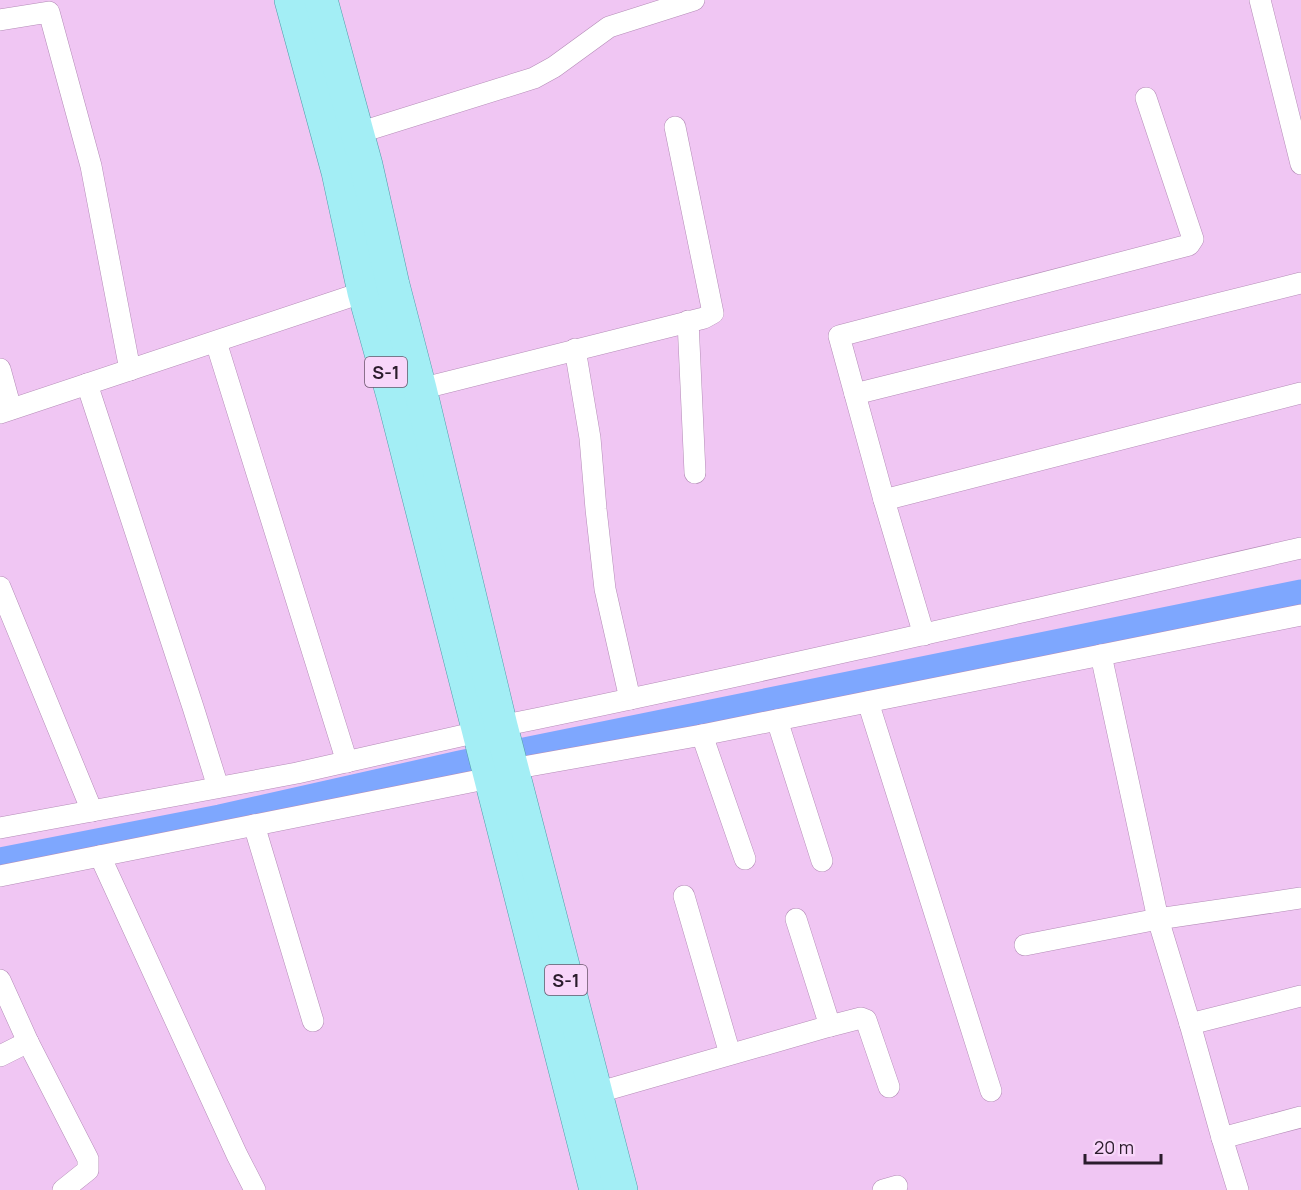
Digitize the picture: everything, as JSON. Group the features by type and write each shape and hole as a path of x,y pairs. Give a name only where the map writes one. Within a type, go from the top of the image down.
{"main road":[{"name":"S-1","path":"291,0 393,285 420,389 491,735"},
{"name":"S-1","path":"321,0 358,133 352,168 364,292 501,773 596,1093 621,1190"},
{"name":"S-1","path":"501,773 596,1190"}],"street":[{"path":"358,133 534,78 609,27 694,0"},
{"path":"1260,0 1301,164"},
{"path":"0,20 49,12 91,166 130,370"},
{"path":"924,635 839,336 1189,245 1193,239 1146,98"},
{"path":"420,389 704,318 713,313 675,127"},
{"path":"855,394 1301,283"},
{"path":"0,369 6,411 364,292"},
{"path":"688,321 695,473"},
{"path":"216,342 347,762"},
{"path":"575,349 590,438 605,588 630,699"},
{"path":"87,384 218,787"},
{"path":"884,500 1301,393"},
{"path":"0,828 491,735 630,699 924,635 1301,548"},
{"path":"0,587 92,811"},
{"path":"0,876 501,773 1301,615"},
{"path":"1101,655 1158,919 1238,1190"},
{"path":"868,702 991,1091"},
{"path":"777,720 822,861"},
{"path":"702,735 746,859"},
{"path":"254,825 313,1021"},
{"path":"100,856 255,1190"},
{"path":"684,896 730,1054"},
{"path":"1025,945 1158,919 1301,898"},
{"path":"796,919 830,1026"},
{"path":"0,980 28,1042 88,1159 88,1170 63,1190"},
{"path":"1190,1024 1301,996"},
{"path":"596,1093 861,1018 866,1020 889,1087"},
{"path":"0,1056 28,1042"},
{"path":"1222,1138 1301,1117"}],"waterway":[{"path":"0,861 220,818 460,764 1301,593"}]}
